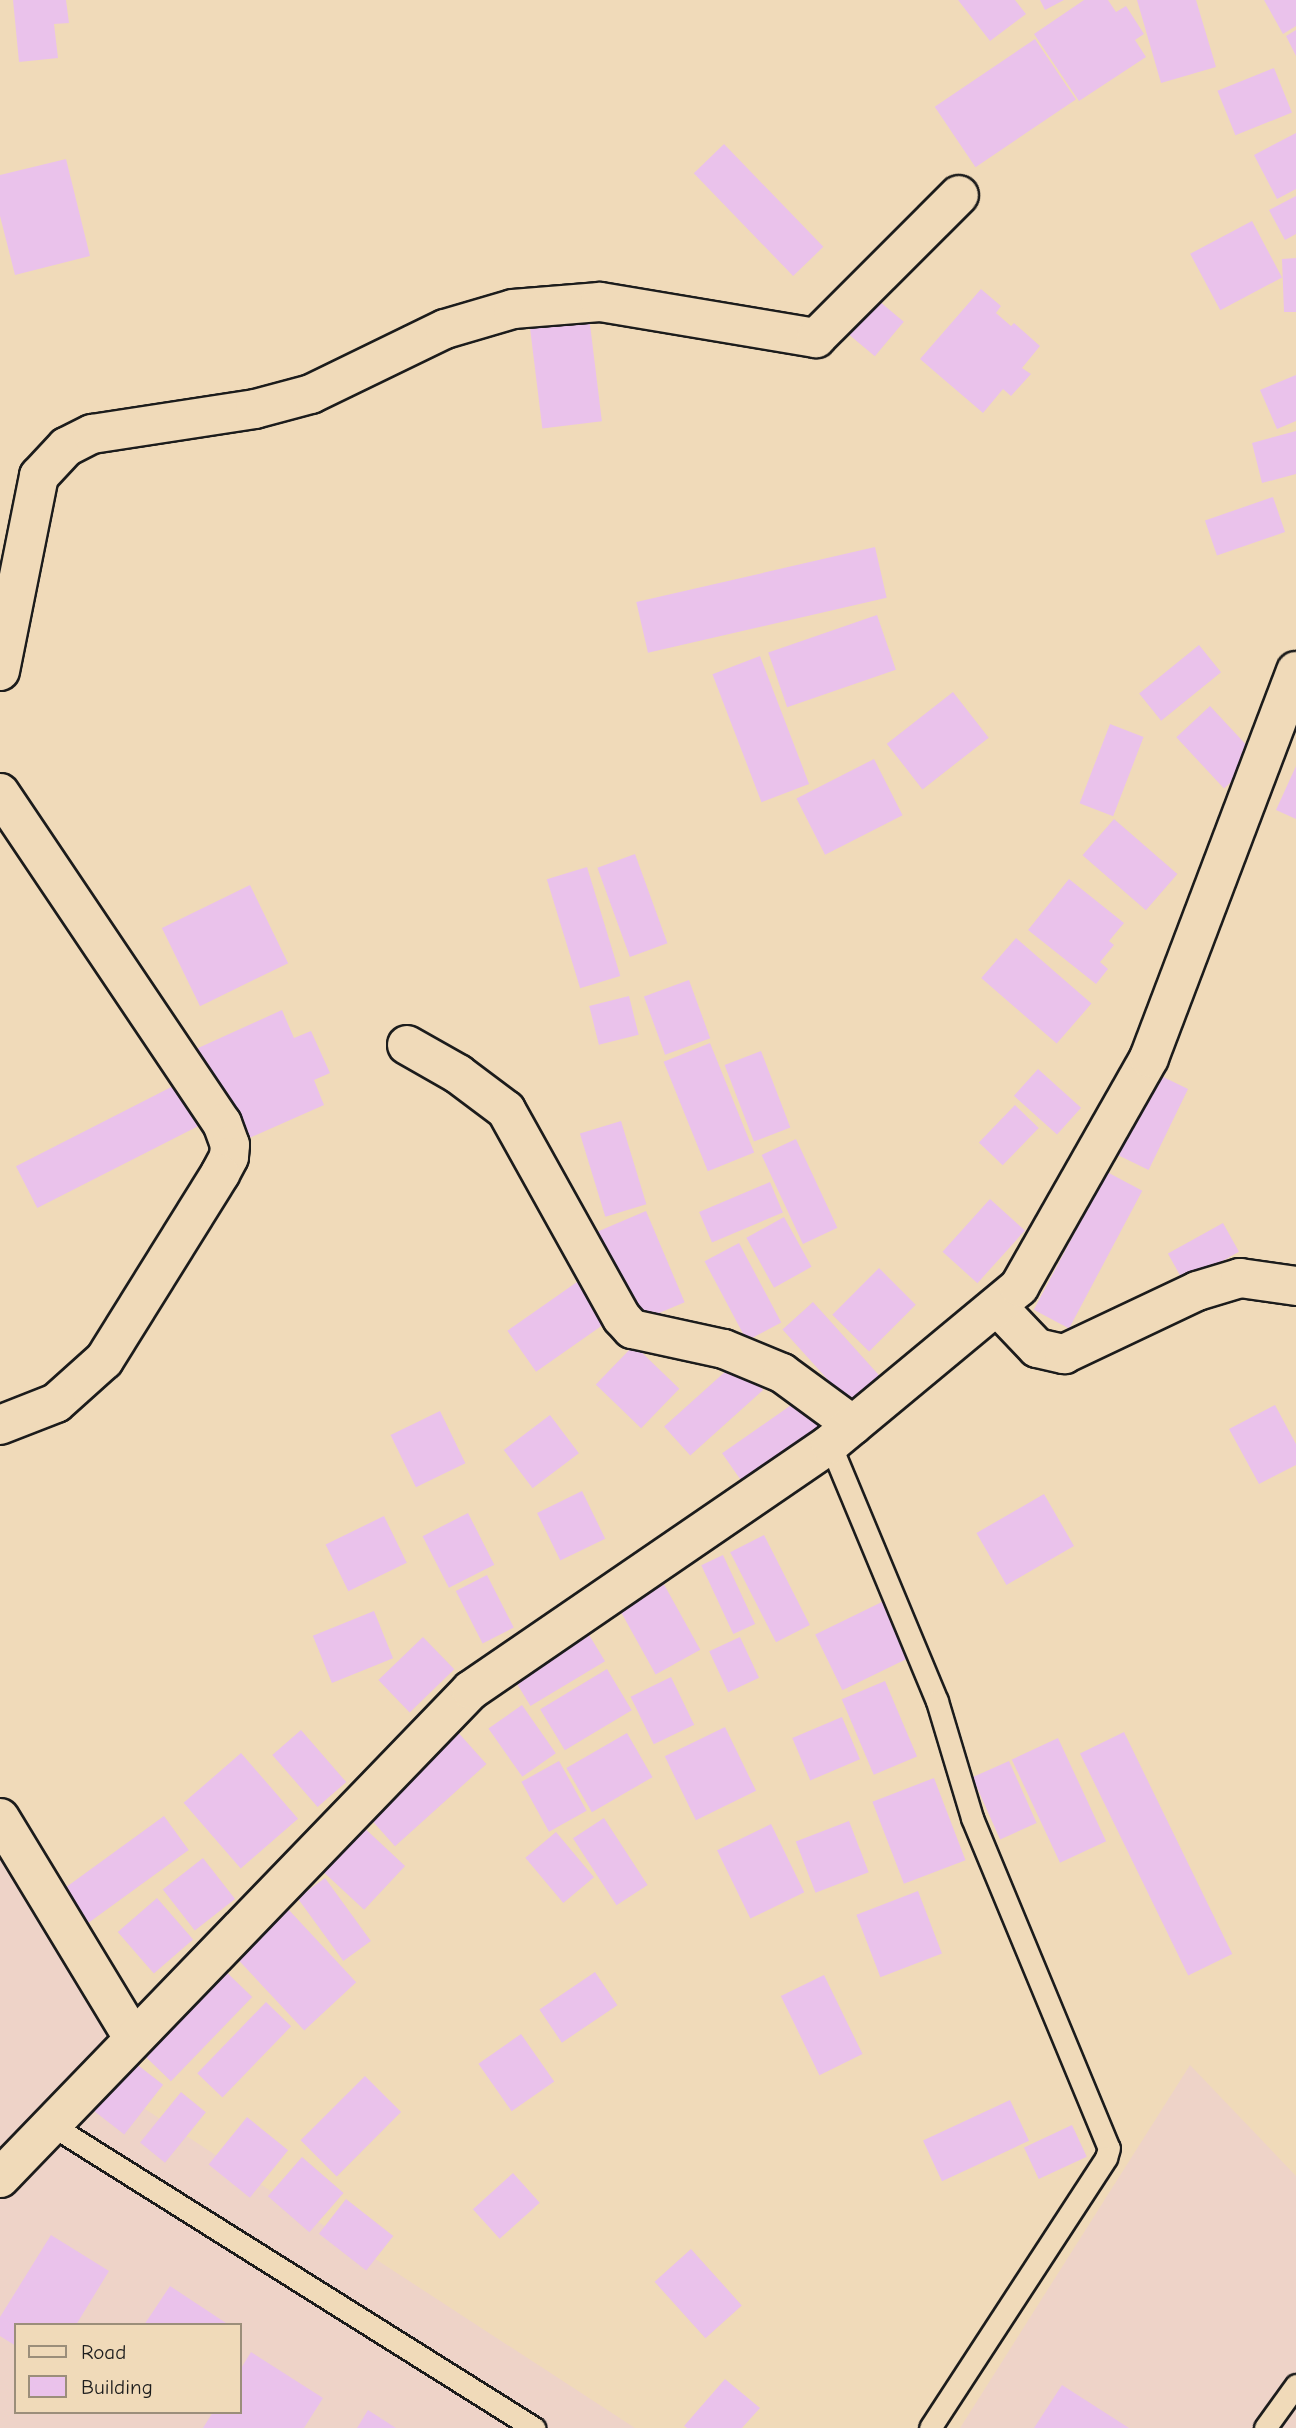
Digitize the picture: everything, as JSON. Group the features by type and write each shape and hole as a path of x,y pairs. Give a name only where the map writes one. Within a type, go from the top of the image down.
{"street":[{"path":"0,671 39,476 65,447 92,434 256,410 311,394 445,329 513,309 600,302 816,338 959,195"},
{"path":"0,2178 471,1690 842,1435 1019,1287 1149,1058 1296,671"},
{"path":"0,793 222,1123 230,1145 229,1157 220,1174 104,1360 56,1403 0,1425"},
{"path":"407,1045 458,1074 506,1110 622,1318 632,1329 724,1349 782,1373 842,1435"},
{"path":"996,1306 1037,1348 1065,1354 1196,1291 1240,1278 1296,1286"},
{"path":"0,1818 133,2038"}],"lane":[{"path":"842,1435 937,1700 972,1818 1109,2148 1106,2158 930,2428"},
{"path":"50,2124 534,2428"},
{"path":"1265,2428 1296,2385"}],"shaded area":[{"path":"0,1847 138,2047 105,2083 635,2428 0,2428"},
{"path":"1190,2065 1296,2176 1296,2428 960,2428"}],"building":[{"path":"13,0 66,0 69,23 54,24 58,58 19,62"},
{"path":"958,0 1015,0 1026,14 990,41"},
{"path":"1040,0 1064,0 1045,10"},
{"path":"1084,0 1108,0 1116,12 1126,6 1144,34 1135,40 1146,57 1079,101 1034,34"},
{"path":"1137,0 1196,0 1216,67 1161,83"},
{"path":"1264,0 1296,0 1296,26 1283,34"},
{"path":"1296,30 1296,56 1286,36"},
{"path":"1035,39 1076,100 976,167 935,107"},
{"path":"1274,68 1292,113 1235,135 1217,91"},
{"path":"1296,133 1296,189 1277,199 1254,155"},
{"path":"724,144 823,247 793,276 694,173"},
{"path":"66,159 90,256 15,275 0,216 0,175"},
{"path":"1296,196 1296,234 1285,240 1269,210"},
{"path":"1252,221 1282,278 1220,310 1190,254"},
{"path":"1296,258 1296,312 1284,312 1282,259"},
{"path":"981,289 1001,306 996,313 1011,326 1014,323 1040,346 1022,368 1031,374 1011,396 1003,389 983,413 920,359"},
{"path":"867,291 904,322 875,356 838,325"},
{"path":"588,308 602,421 542,428 528,315"},
{"path":"1296,375 1296,421 1277,429 1260,390"},
{"path":"1296,431 1296,474 1262,483 1252,443"},
{"path":"1273,497 1285,532 1217,555 1205,520"},
{"path":"875,547 887,598 648,653 636,602"},
{"path":"877,615 896,670 787,707 768,652"},
{"path":"1199,645 1221,672 1161,721 1139,693"},
{"path":"760,656 809,784 761,802 712,674"},
{"path":"953,692 989,738 923,789 887,744"},
{"path":"1210,706 1258,757 1224,789 1176,737"},
{"path":"1110,724 1144,737 1113,816 1080,803"},
{"path":"874,759 903,815 825,855 796,798"},
{"path":"1296,766 1296,819 1276,810"},
{"path":"1114,819 1177,874 1146,910 1083,855"},
{"path":"635,854 667,943 630,957 597,868"},
{"path":"587,867 620,976 580,988 547,879"},
{"path":"1069,879 1124,923 1109,941 1114,945 1100,962 1108,969 1096,984 1028,930"},
{"path":"250,885 288,963 200,1006 162,928"},
{"path":"1016,938 1091,1004 1057,1044 981,978"},
{"path":"689,980 710,1038 665,1055 644,996"},
{"path":"629,996 639,1035 599,1045 589,1006"},
{"path":"282,1010 294,1038 311,1031 330,1073 314,1080 324,1105 238,1143 196,1049"},
{"path":"710,1043 754,1152 708,1171 664,1062"},
{"path":"761,1051 790,1128 754,1142 725,1065"},
{"path":"1038,1069 1081,1108 1057,1135 1014,1096"},
{"path":"1153,1072 1188,1089 1149,1170 1114,1153"},
{"path":"187,1079 208,1121 37,1208 16,1166"},
{"path":"1015,1105 1039,1128 1003,1165 979,1142"},
{"path":"621,1121 646,1204 605,1217 580,1134"},
{"path":"796,1139 837,1228 803,1244 762,1155"},
{"path":"1107,1172 1142,1191 1069,1329 1034,1310"},
{"path":"770,1182 783,1212 712,1242 699,1212"},
{"path":"990,1199 1025,1230 977,1283 942,1252"},
{"path":"646,1211 685,1302 636,1323 597,1232"},
{"path":"784,1217 812,1267 774,1288 746,1238"},
{"path":"1223,1223 1239,1252 1184,1282 1168,1254"},
{"path":"739,1243 781,1322 747,1341 705,1261"},
{"path":"879,1268 916,1305 869,1351 832,1315"},
{"path":"577,1282 606,1323 536,1372 507,1331"},
{"path":"813,1302 881,1377 850,1404 783,1329"},
{"path":"634,1345 679,1389 641,1428 596,1385"},
{"path":"737,1361 763,1390 690,1456 664,1427"},
{"path":"804,1396 828,1430 746,1488 722,1453"},
{"path":"1275,1405 1296,1444 1296,1465 1259,1484 1229,1429"},
{"path":"440,1411 465,1463 416,1487 391,1435"},
{"path":"550,1415 579,1453 533,1488 504,1450"},
{"path":"582,1491 605,1539 560,1561 537,1513"},
{"path":"1044,1494 1074,1546 1006,1585 976,1533"},
{"path":"468,1513 494,1565 449,1588 423,1536"},
{"path":"384,1516 407,1563 348,1591 326,1544"},
{"path":"764,1535 810,1625 776,1642 730,1552"},
{"path":"723,1555 755,1624 733,1634 701,1565"},
{"path":"487,1575 514,1628 483,1643 456,1591"},
{"path":"661,1579 700,1650 656,1675 616,1604"},
{"path":"888,1599 915,1655 842,1690 815,1635"},
{"path":"374,1611 393,1658 332,1683 313,1636"},
{"path":"588,1633 605,1661 530,1706 513,1678"},
{"path":"423,1637 454,1669 410,1712 378,1680"},
{"path":"740,1637 759,1678 728,1692 709,1651"},
{"path":"607,1669 632,1710 565,1750 540,1709"},
{"path":"671,1677 694,1725 654,1744 631,1697"},
{"path":"885,1681 917,1756 874,1775 842,1699"},
{"path":"522,1705 556,1753 522,1777 488,1729"},
{"path":"842,1717 860,1759 810,1780 792,1738"},
{"path":"725,1727 756,1791 696,1820 665,1756"},
{"path":"455,1729 486,1764 395,1846 364,1811"},
{"path":"301,1730 346,1782 318,1807 272,1755"},
{"path":"1124,1732 1232,1954 1188,1975 1080,1753"},
{"path":"627,1733 652,1777 592,1812 566,1768"},
{"path":"1058,1738 1106,1841 1060,1863 1012,1760"},
{"path":"241,1753 298,1819 241,1869 184,1803"},
{"path":"559,1761 587,1811 549,1832 521,1782"},
{"path":"1009,1761 1037,1823 1000,1839 972,1777"},
{"path":"934,1778 966,1860 904,1884 872,1802"},
{"path":"164,1816 189,1850 88,1923 63,1889"},
{"path":"604,1818 648,1885 617,1905 573,1838"},
{"path":"849,1821 869,1872 815,1893 796,1841"},
{"path":"359,1823 405,1866 364,1910 318,1867"},
{"path":"771,1824 804,1892 750,1919 717,1850"},
{"path":"556,1832 594,1877 563,1903 525,1858"},
{"path":"203,1858 235,1899 195,1930 163,1889"},
{"path":"325,1878 371,1941 343,1961 297,1898"},
{"path":"918,1891 942,1954 880,1977 856,1915"},
{"path":"157,1898 193,1940 154,1974 118,1932"},
{"path":"288,1909 356,1982 304,2031 236,1957"},
{"path":"217,1963 252,1997 171,2081 136,2047"},
{"path":"595,1972 617,2005 562,2043 539,2009"},
{"path":"824,1975 863,2054 819,2075 781,1996"},
{"path":"266,2002 291,2026 222,2098 197,2073"},
{"path":"521,2034 554,2082 512,2111 478,2064"},
{"path":"130,2059 163,2085 124,2135 91,2109"},
{"path":"365,2076 401,2112 337,2176 301,2140"},
{"path":"181,2092 206,2112 165,2163 140,2143"},
{"path":"1010,2100 1029,2141 942,2181 923,2141"},
{"path":"247,2117 288,2150 250,2198 209,2164"},
{"path":"1072,2125 1087,2157 1039,2179 1024,2147"},
{"path":"302,2157 344,2193 309,2232 268,2196"},
{"path":"513,2173 540,2203 500,2239 473,2209"},
{"path":"346,2199 393,2236 366,2271 319,2234"},
{"path":"51,2235 109,2271 77,2323 14,2323 14,2345 0,2336 0,2317"},
{"path":"691,2249 742,2305 705,2338 655,2282"},
{"path":"170,2286 226,2323 145,2323"},
{"path":"251,2352 323,2398 304,2428 203,2428 212,2414 242,2414 242,2367"},
{"path":"725,2379 760,2408 742,2428 684,2426"},
{"path":"1062,2385 1129,2428 1034,2428"},
{"path":"368,2410 396,2428 357,2428"}]}
